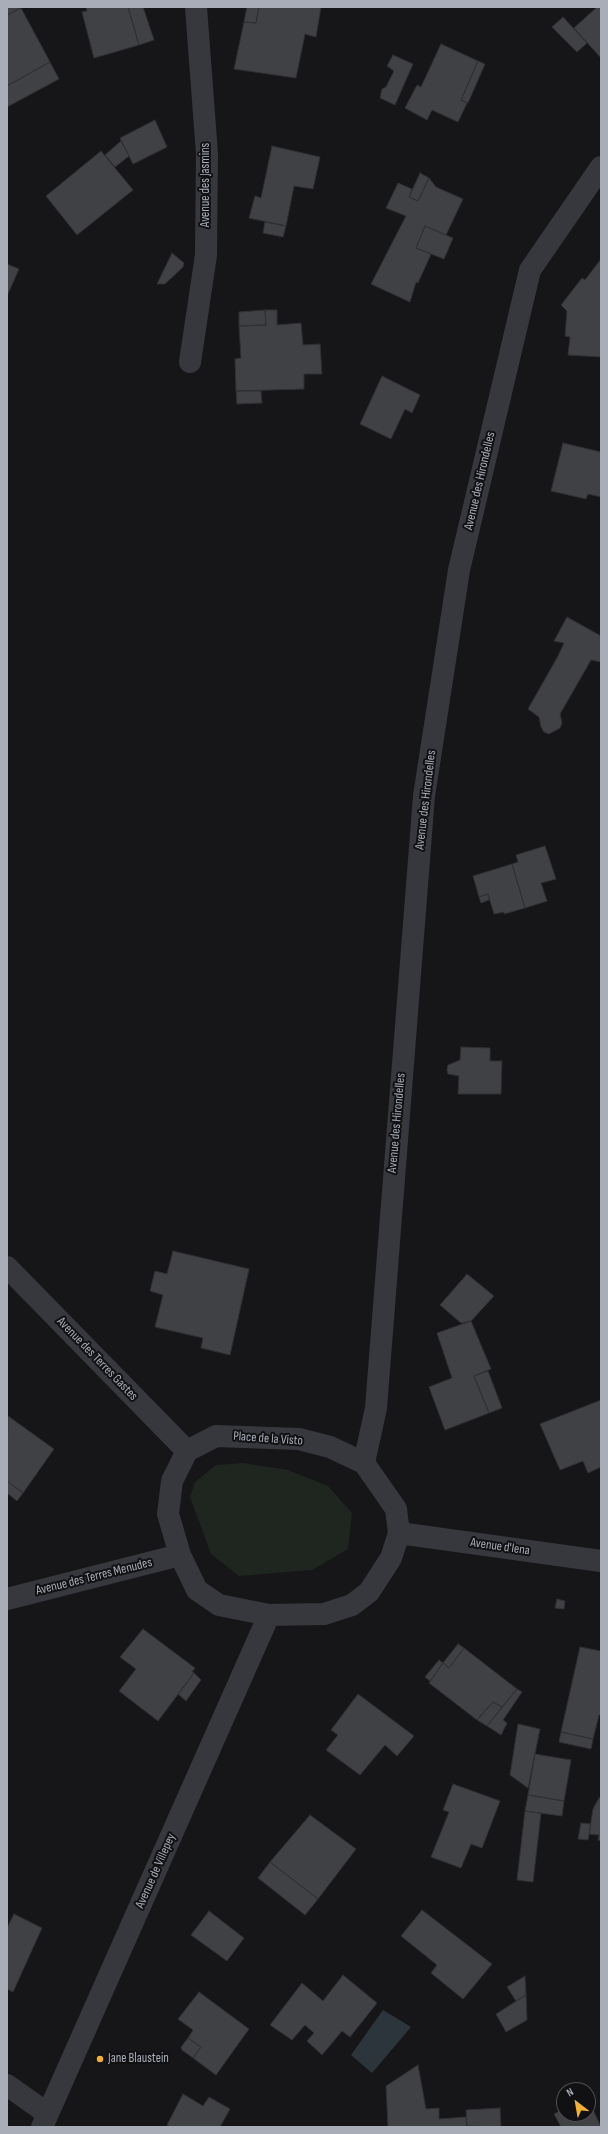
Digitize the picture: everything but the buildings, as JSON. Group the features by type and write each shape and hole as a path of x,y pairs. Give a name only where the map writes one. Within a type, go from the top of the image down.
{"street":[{"name":"Avenue des Jasmins","path":"190,362 206,255 207,154 196,7"},
{"name":"Avenue des Hirondelles","path":"364,1462 376,1408 424,796 459,570 530,270 601,167"},
{"name":"Avenue des Terres Gastes","path":"7,1267 187,1451"},
{"name":"Place de la Visto","path":"187,1451 216,1436 299,1438 330,1447 364,1462"},
{"path":"187,1451 172,1481 168,1514 180,1555 198,1590 219,1605 269,1615 324,1614 352,1605 369,1592 391,1558 399,1532 396,1509 364,1462"},
{"name":"Avenue d'Iena","path":"399,1532 601,1561"},
{"name":"Avenue des Terres Menudes","path":"7,1599 180,1555"},
{"name":"Avenue de Villepey","path":"45,2120 269,1615"},
{"path":"7,2085 45,2120"}],"shaded area":[{"path":"243,1463 288,1470 328,1486 352,1513 348,1549 312,1570 239,1576 211,1554 190,1497 195,1482 216,1465"},
{"path":"383,2010 411,2027 372,2073 351,2055"}],"place":[{"name":"Jane Blaustein","path":"100,2059"}]}
